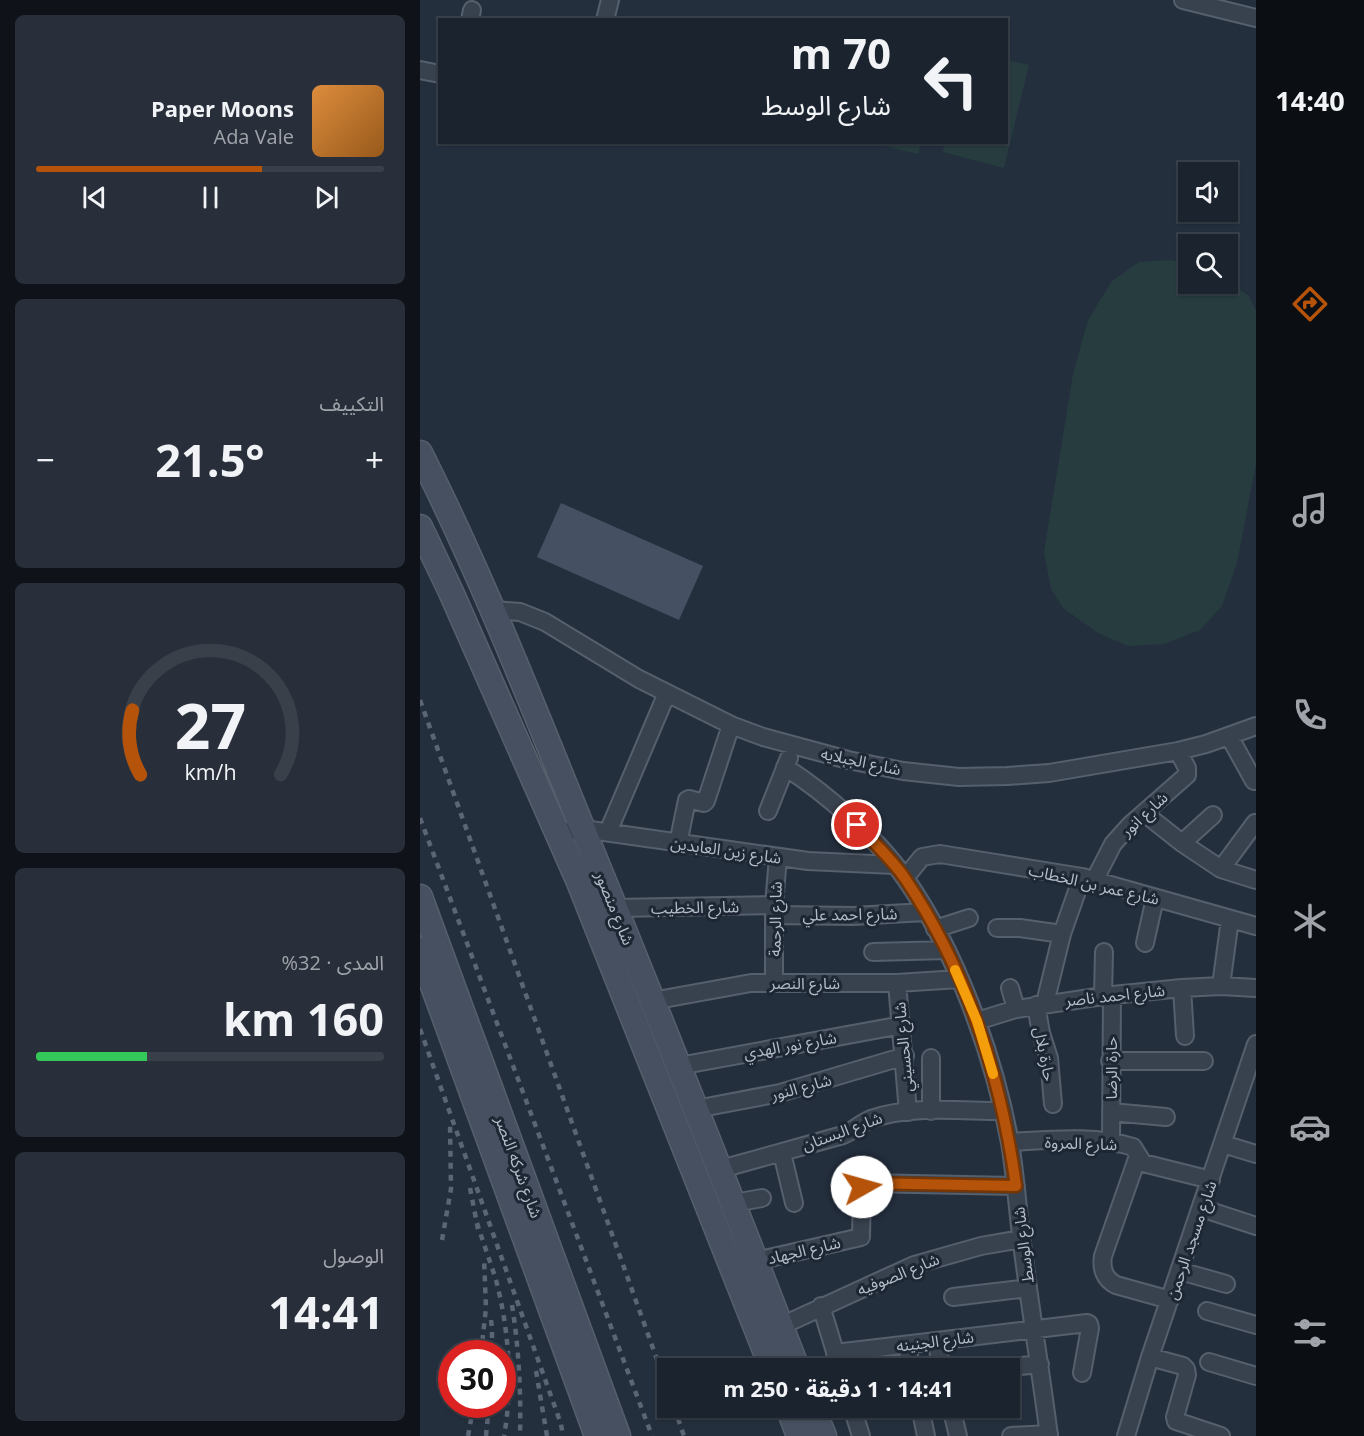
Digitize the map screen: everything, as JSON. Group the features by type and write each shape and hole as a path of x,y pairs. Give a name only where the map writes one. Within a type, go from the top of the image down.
{"street":[{"path":"606,18 610,0"},
{"path":"1183,0 1256,18"},
{"path":"420,70 438,74"},
{"name":"شارع منصور","path":"420,453 429,494 492,610 616,908 721,1169 793,1358"},
{"name":"شارع منصور","path":"420,527 558,833 620,983 768,1358"},
{"name":"شارع الجبلايه","path":"492,610 520,612 545,621 613,664 731,725 793,746 903,771 959,777 1049,773 1178,751 1256,726"},
{"path":"608,832 667,693"},
{"path":"678,844 687,801 688,799 705,802 731,725"},
{"path":"1228,736 1254,782"},
{"path":"768,811 793,746"},
{"name":"شارع انور","path":"1040,1004 1062,934 1088,879 1113,844 1187,775 1187,768 1178,751"},
{"name":"شارع الوسط","path":"785,767 833,803 905,878 946,950 977,1021 1010,1142 1021,1239 1049,1435"},
{"path":"1144,813 1182,843 1221,869 1256,880"},
{"path":"1182,843 1213,815"},
{"path":"1221,869 1255,824"},
{"name":"شارع زين العابدين","path":"558,833 583,829 678,844 837,864 894,865"},
{"name":"شارع عمر بن الخطاب","path":"905,878 922,857 934,854 1088,879 1256,926"},
{"name":"شارع الرحمة","path":"774,982 774,910 778,857"},
{"name":"شارع شركه النصر","path":"420,897 618,1436"},
{"path":"1144,943 1155,898"},
{"name":"شارع الخطيب","path":"616,908 774,910"},
{"name":"شارع احمد علي","path":"774,910 853,916 926,912"},
{"path":"935,929 969,918"},
{"path":"1221,986 1230,919"},
{"path":"998,928 1020,928 1062,934"},
{"path":"873,952 946,950"},
{"name":"شارع شركه النصر","path":"420,951 597,1436"},
{"name":"حارة الرضا","path":"1104,952 1108,996 1111,1141"},
{"name":"شارع النصر","path":"652,1001 731,986 774,982 897,983 959,979"},
{"name":"شارع الحسيني","path":"897,983 908,1112"},
{"name":"شارع احمد ناصر","path":"977,1021 1040,1004 1182,988 1221,986 1256,988"},
{"path":"1010,988 1016,1009"},
{"path":"1182,988 1185,1036"},
{"name":"حارة بلال","path":"1040,1004 1041,1033 1049,1058 1053,1104"},
{"name":"شارع نور الهدي","path":"679,1066 902,1025"},
{"name":"شارع مسجد الرحمن","path":"1126,1436 1150,1357 1256,1044"},
{"name":"شارع النور","path":"696,1109 780,1093 905,1056"},
{"path":"931,1059 931,1111"},
{"path":"1110,1061 1204,1061"},
{"name":"شارع البستان","path":"721,1169 843,1135 868,1120 887,1114 931,1111 1002,1111"},
{"path":"1111,1112 1166,1117"},
{"name":"شارع المروة","path":"1010,1142 1111,1141 1133,1147 1143,1163 1211,1180"},
{"path":"1223,1144 1256,1155"},
{"path":"782,1153 794,1203"},
{"path":"1137,1156 1103,1256 1103,1271 1110,1282 1116,1285 1170,1300"},
{"name":"شارع الجهاد","path":"756,1261 860,1237 862,1234 863,1184 1016,1186"},
{"path":"734,1203 762,1197"},
{"path":"1201,1208 1256,1226"},
{"name":"شارع الصوفيه","path":"781,1326 914,1265 981,1246 1021,1239"},
{"path":"1180,1271 1226,1284"},
{"path":"954,1297 1028,1288"},
{"path":"821,1306 837,1358"},
{"path":"1207,1311 1256,1325"},
{"name":"شارع الجنينه","path":"847,1358 907,1345 1089,1324 1082,1373"},
{"path":"936,1341 940,1358"},
{"path":"907,1345 909,1358"},
{"path":"1150,1357 1183,1366 1186,1370 1175,1417 1176,1422 1221,1436"},
{"path":"1209,1362 1256,1376"},
{"path":"1020,1366 1040,1364"},
{"path":"792,1418 799,1436"},
{"path":"817,1418 824,1436"},
{"path":"855,1418 861,1436"},
{"path":"922,1418 926,1436"},
{"path":"954,1418 958,1436"},
{"path":"1011,1436 1049,1435"}],"green space":[{"path":"1008,60 1029,65 1004,168 943,152 945,144 1008,144"},
{"path":"876,144 921,144 918,154"},
{"path":"1139,262 1178,262 1178,294 1238,294 1238,288 1249,296 1256,311 1256,463 1237,563 1222,606 1200,630 1164,644 1128,646 1098,633 1063,608 1051,589 1044,552 1073,374 1088,320 1112,281"}],"building":[{"path":"561,503 703,566 679,620 537,557"}],"railway":[{"path":"420,700 657,1359"},
{"path":"420,818 652,1436"},
{"path":"420,1029 561,1424 563,1436"},
{"path":"442,1240 451,1189 450,1124"},
{"path":"470,1188 478,1229"},
{"path":"477,1223 496,1280 507,1338 509,1378 504,1436"},
{"path":"482,1340 486,1308 484,1258"},
{"path":"512,1305 519,1370 520,1436"},
{"path":"491,1320 492,1340"},
{"path":"536,1371 547,1436"},
{"path":"468,1436 471,1418"},
{"path":"486,1436 488,1418"},
{"path":"678,1418 684,1436"}],"slow traffic":[{"path":"955,970 977,1021 993,1074"}],"route":[{"path":"857,825 905,878 930,918 946,950 977,1021 993,1074 1010,1142 1016,1186 864,1183 862,1187"}]}
